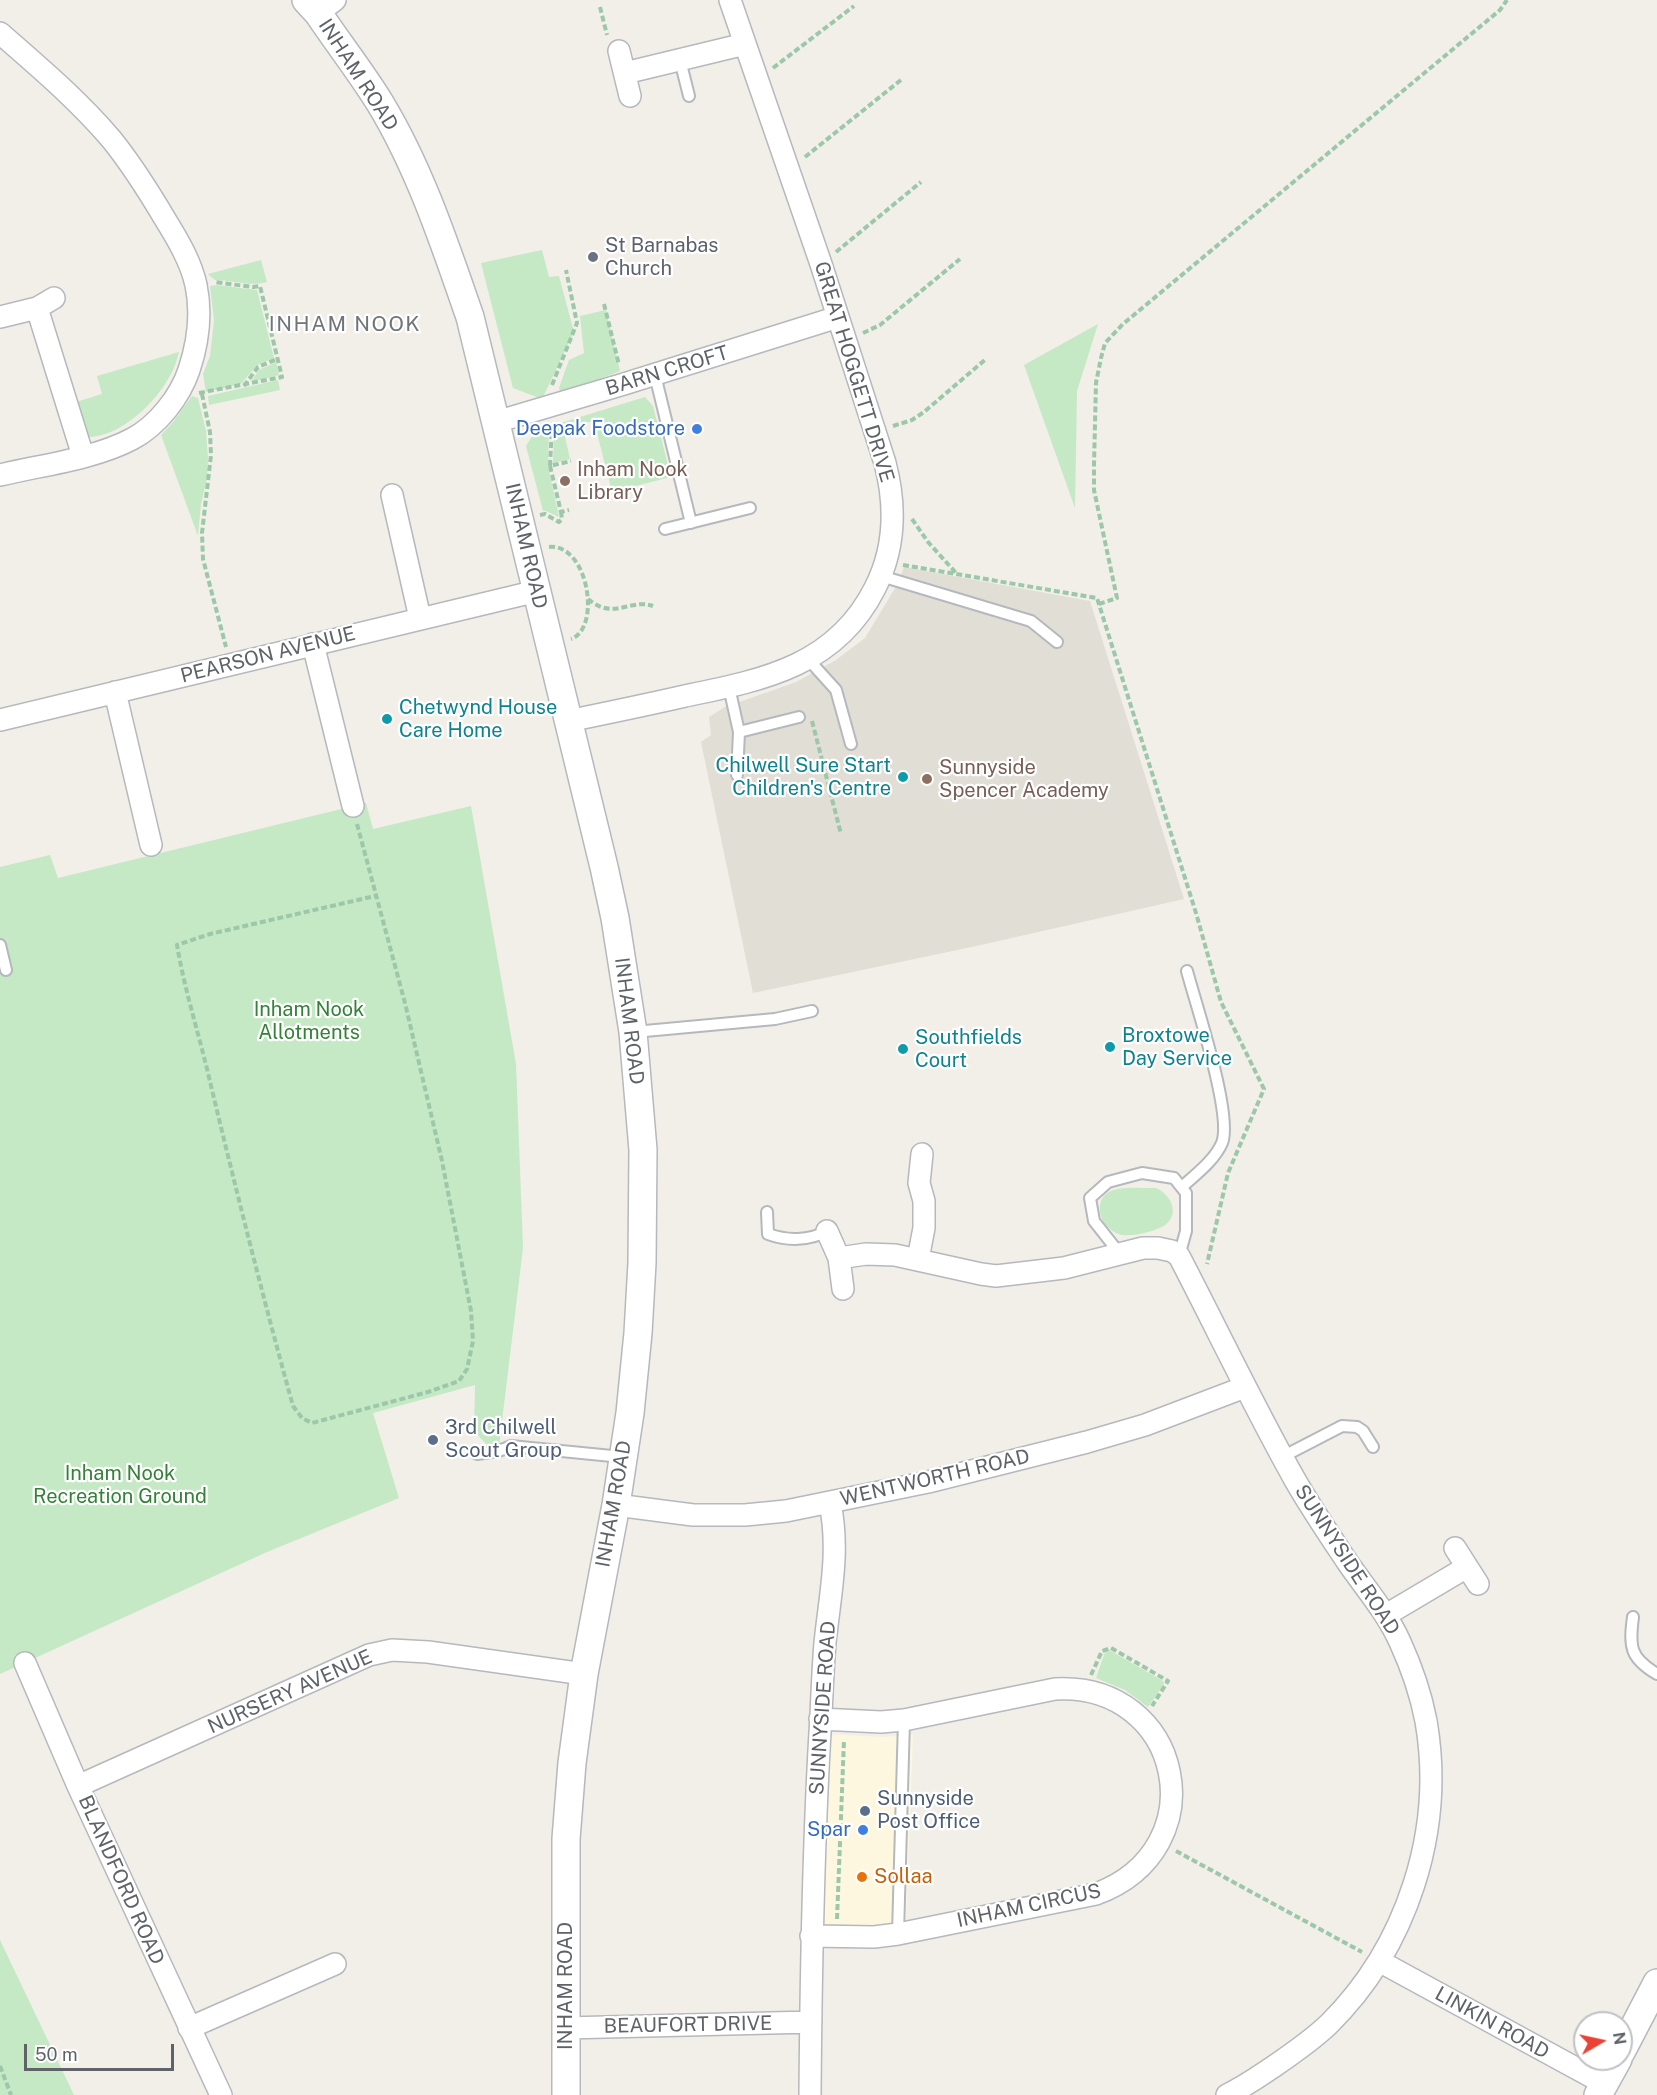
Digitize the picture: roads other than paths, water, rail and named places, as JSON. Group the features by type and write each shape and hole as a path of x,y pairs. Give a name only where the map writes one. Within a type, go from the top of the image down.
{"street":[{"name":"GREAT HOGGETT DRIVE","path":"568,721 729,687 767,677 808,659 831,644 858,617 884,569 892,525 891,486 821,264 730,0"},
{"name":"INHAM ROAD","path":"320,4 380,103 415,172 448,252 470,317 587,793 615,918 633,1032 643,1150 639,1322 616,1505 584,1674 572,1763 566,1839 566,2095"},
{"path":"0,33 54,79 112,141 134,170 187,259 196,284 199,308 199,331 194,356 173,401 152,425 134,438 113,447 0,475"},
{"path":"625,73 745,44"},
{"path":"619,51 630,96"},
{"path":"0,317 45,303 83,456"},
{"name":"BARN CROFT","path":"496,422 838,317"},
{"path":"392,495 420,618"},
{"name":"PEARSON AVENUE","path":"0,720 537,591"},
{"path":"313,644 352,806"},
{"path":"115,692 151,844"},
{"path":"918,1259 924,1228 924,1201 919,1183 922,1154"},
{"path":"827,1231 839,1258 843,1289"},
{"path":"839,1258 866,1254 895,1255 981,1274 996,1275 1064,1268 1143,1248 1172,1251 1179,1256"},
{"name":"SUNNYSIDE ROAD","path":"1179,1256 1282,1457 1330,1536 1386,1615 1400,1642 1426,1720 1430,1752 1430,1812 1421,1863 1413,1891 1398,1926 1378,1961 1352,1999 1327,2026 1289,2056 1227,2095"},
{"name":"WENTWORTH ROAD","path":"616,1505 693,1515 745,1515 830,1503 928,1482 1086,1442 1145,1425 1245,1387"},
{"name":"SUNNYSIDE ROAD","path":"810,2095 811,1936 820,1719 825,1644 836,1556 830,1503"},
{"path":"1386,1615 1472,1576 1455,1548"},
{"name":"NURSERY AVENUE","path":"78,1786 369,1655 392,1650 428,1653 584,1674"},
{"name":"BLANDFORD ROAD","path":"25,1663 78,1786 221,2095"},
{"name":"INHAM CIRCUS","path":"811,1936 898,1935 1096,1894 1111,1888 1143,1865 1160,1842 1170,1812 1172,1782 1162,1748 1143,1721 1114,1699 1085,1690 1055,1689 904,1720 881,1722 820,1719"},
{"name":"LINKIN ROAD","path":"1378,1961 1601,2090"},
{"path":"189,2028 335,1964"},
{"path":"1633,2029 1652,1992"},
{"name":"BEAUFORT DRIVE","path":"565,2028 811,2022"},
{"path":"1601,2090 1611,2071"}],"lane":[{"path":"680,60 689,96"},
{"path":"655,375 691,523"},
{"path":"665,529 750,508"},
{"path":"884,569 1031,621 1057,642"},
{"path":"808,659 836,690 851,744"},
{"path":"729,687 739,732 737,775"},
{"path":"739,732 799,717"},
{"path":"0,945 6,970"},
{"path":"1182,1187 1212,1159 1224,1137 1222,1101 1187,971"},
{"path":"633,1032 775,1018 812,1011"},
{"path":"1120,1254 1094,1221 1090,1198 1108,1182 1142,1173 1174,1178 1186,1193 1186,1231 1179,1256"},
{"path":"767,1212 768,1234 778,1238 816,1237 827,1231"},
{"path":"1282,1457 1342,1426 1357,1427 1363,1431 1373,1447"},
{"path":"477,1454 499,1451 511,1446 623,1457"},
{"path":"1634,1617 1630,1640 1634,1654 1647,1668 1657,1674"},
{"path":"898,1935 904,1720"}],"place":[{"name":"St Barnabas Church","path":"593,257"},
{"name":"Deepak Foodstore","path":"697,429"},
{"name":"Inham Nook Library","path":"565,481"},
{"name":"Chetwynd House Care Home","path":"387,719"},
{"name":"Chilwell Sure Start Children's Centre","path":"903,777"},
{"name":"Sunnyside Spencer Academy","path":"927,779"},
{"name":"Broxtowe Day Service","path":"1110,1047"},
{"name":"Southfields Court","path":"903,1049"},
{"name":"3rd Chilwell Scout Group","path":"433,1440"},
{"name":"Sunnyside Post Office","path":"865,1811"},
{"name":"Spar","path":"863,1830"},
{"name":"Sollaa","path":"862,1877"}],"district":[{"name":"INHAM NOOK","path":"345,325"}],"park label":[{"name":"Inham Nook Allotments","path":"309,1022"},
{"name":"Inham Nook Recreation Ground","path":"120,1486"}]}
